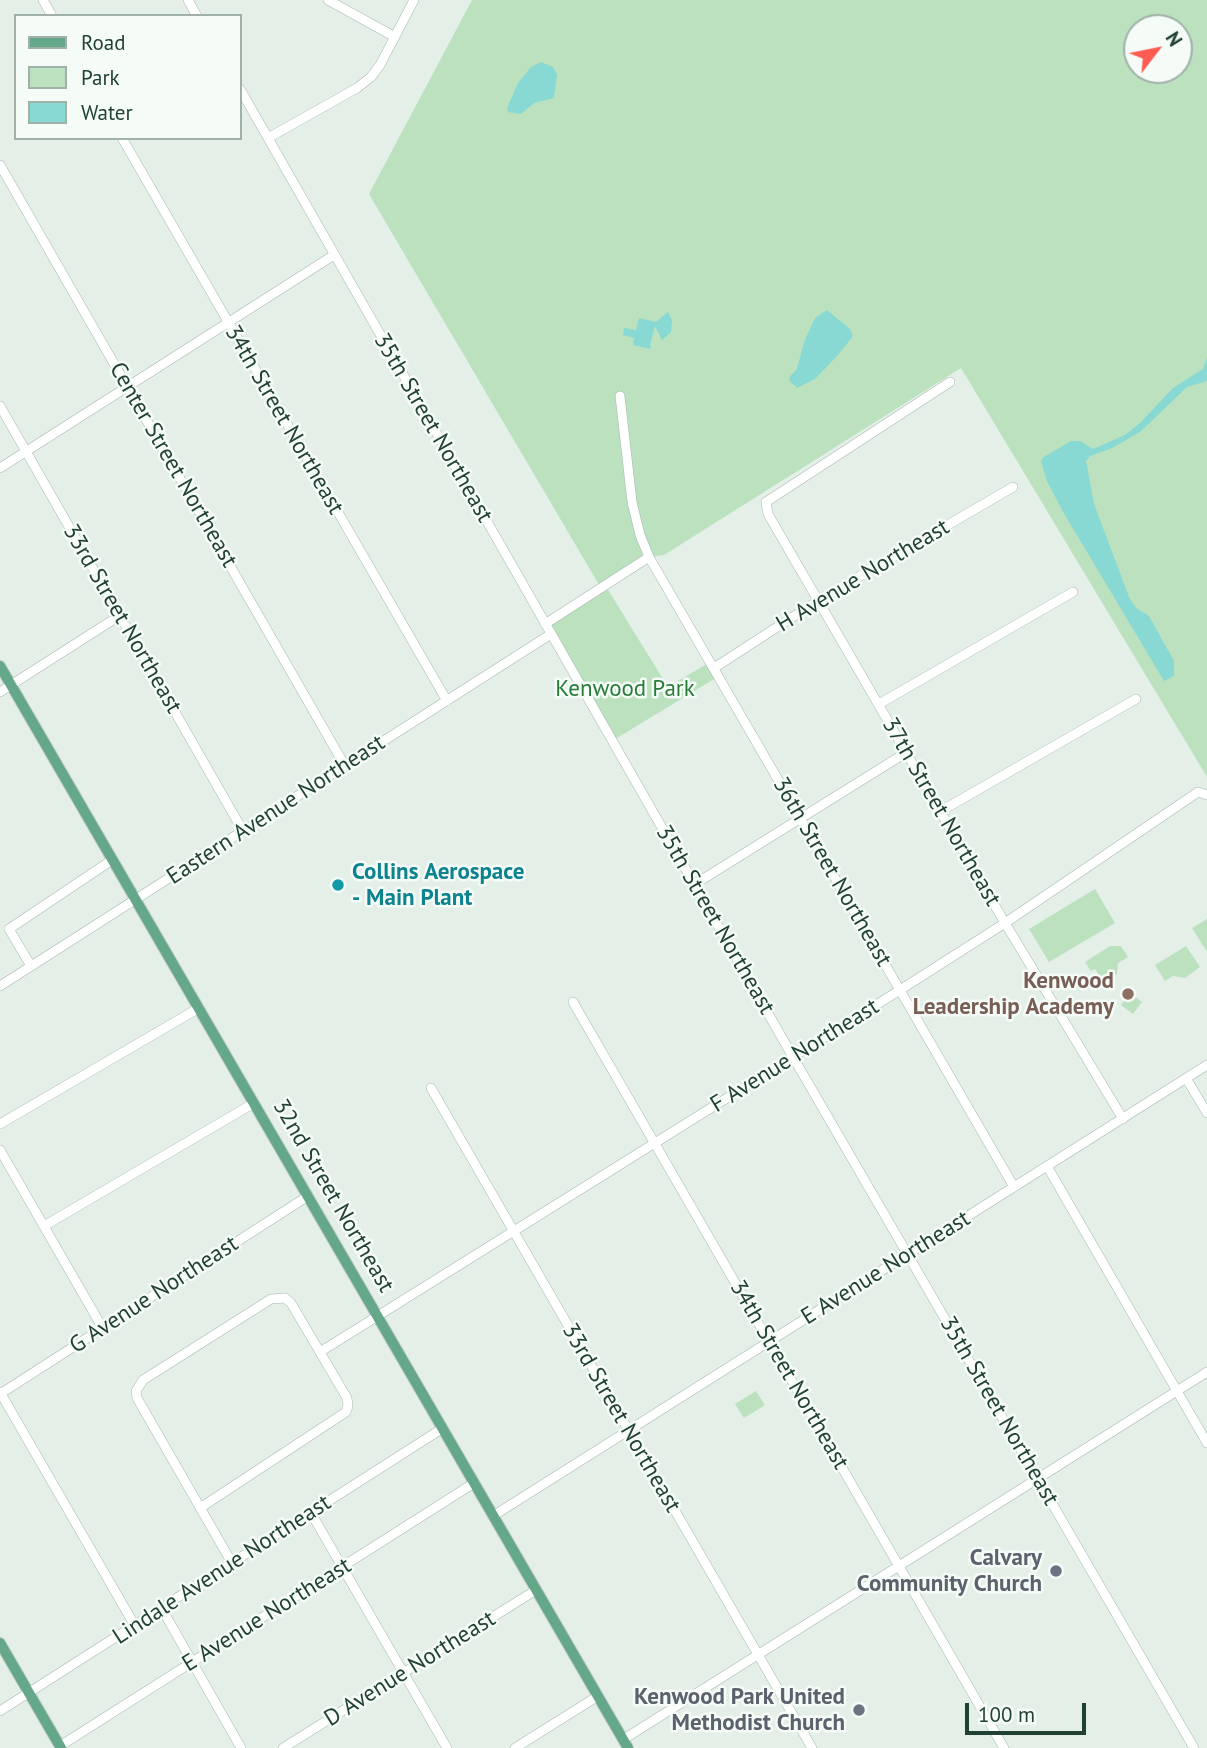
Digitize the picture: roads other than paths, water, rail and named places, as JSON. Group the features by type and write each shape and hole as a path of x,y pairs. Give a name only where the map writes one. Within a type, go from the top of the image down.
{"main road":[{"name":"32nd Street Northeast","path":"0,666 626,1744"},
{"path":"0,1643 60,1747"}],"street":[{"path":"328,0 395,37"},
{"path":"268,138 357,88 371,77 414,0"},
{"name":"35th Street Northeast","path":"242,92 793,1057 1194,1748"},
{"name":"34th Street Northeast","path":"123,140 447,701"},
{"name":"Center Street Northeast","path":"0,164 345,766"},
{"path":"0,468 334,255"},
{"name":"37th Street Northeast","path":"950,382 766,502 768,514 1005,923 1123,1119"},
{"name":"36th Street Northeast","path":"620,396 632,502 640,535 649,557 1014,1187"},
{"name":"33rd Street Northeast","path":"0,406 243,831"},
{"name":"H Avenue Northeast","path":"714,668 819,600 1013,487"},
{"path":"545,624 649,557"},
{"path":"879,704 1073,592"},
{"path":"0,692 119,616"},
{"name":"Eastern Avenue Northeast","path":"0,986 551,634"},
{"path":"941,811 1136,699"},
{"path":"695,884 907,752"},
{"name":"F Avenue Northeast","path":"320,1352 900,990 1005,923 1198,792 1207,795"},
{"path":"31,966 9,929 112,860"},
{"name":"34th Street Northeast","path":"573,1002 1004,1748"},
{"path":"0,1124 199,1008"},
{"name":"E Avenue Northeast","path":"494,1516 1207,1065"},
{"path":"1186,1078 1207,1113"},
{"name":"33rd Street Northeast","path":"431,1088 812,1748"},
{"path":"44,1226 254,1103"},
{"path":"0,1150 103,1327"},
{"path":"1047,1166 1207,1443"},
{"name":"G Avenue Northeast","path":"0,1393 308,1196"},
{"path":"200,1508 346,1412 346,1398 291,1303 285,1298 271,1298 143,1380 136,1391 137,1398 200,1508 232,1563"},
{"path":"626,1744 758,1655 1207,1372"},
{"path":"0,1393 135,1626"},
{"name":"Lindale Avenue Northeast","path":"0,1711 443,1428"},
{"name":"E Avenue Northeast","path":"60,1747 474,1483"},
{"path":"311,1513 447,1748"},
{"name":"D Avenue Northeast","path":"284,1748 536,1590"},
{"path":"162,1609 241,1748"},
{"path":"515,1748 598,1696"}],"water":[{"path":"541,62 553,67 557,75 554,98 534,103 521,114 508,112 507,108 518,83 531,67"},
{"path":"827,310 850,329 853,336 815,379 797,388 789,380 790,376 797,369 804,342 815,318"},
{"path":"668,312 672,320 671,332 662,340 655,326 651,349 633,345 634,338 623,335 624,328 636,330 639,318 656,322"},
{"path":"1207,358 1207,381 1187,387 1140,432 1112,448 1090,456 1086,461 1094,504 1129,597 1136,608 1149,616 1174,661 1174,676 1164,681 1062,510 1047,481 1041,461 1071,441 1080,441 1093,449 1125,435 1173,388 1203,369"}],"place":[{"name":"Collins Aerospace - Main Plant","path":"338,885"},
{"name":"Kenwood Leadership Academy","path":"1128,994"},
{"name":"Calvary Community Church","path":"1056,1571"},
{"name":"Kenwood Park United Methodist Church","path":"859,1710"}],"park label":[{"name":"Kenwood Park","path":"625,689"}]}
